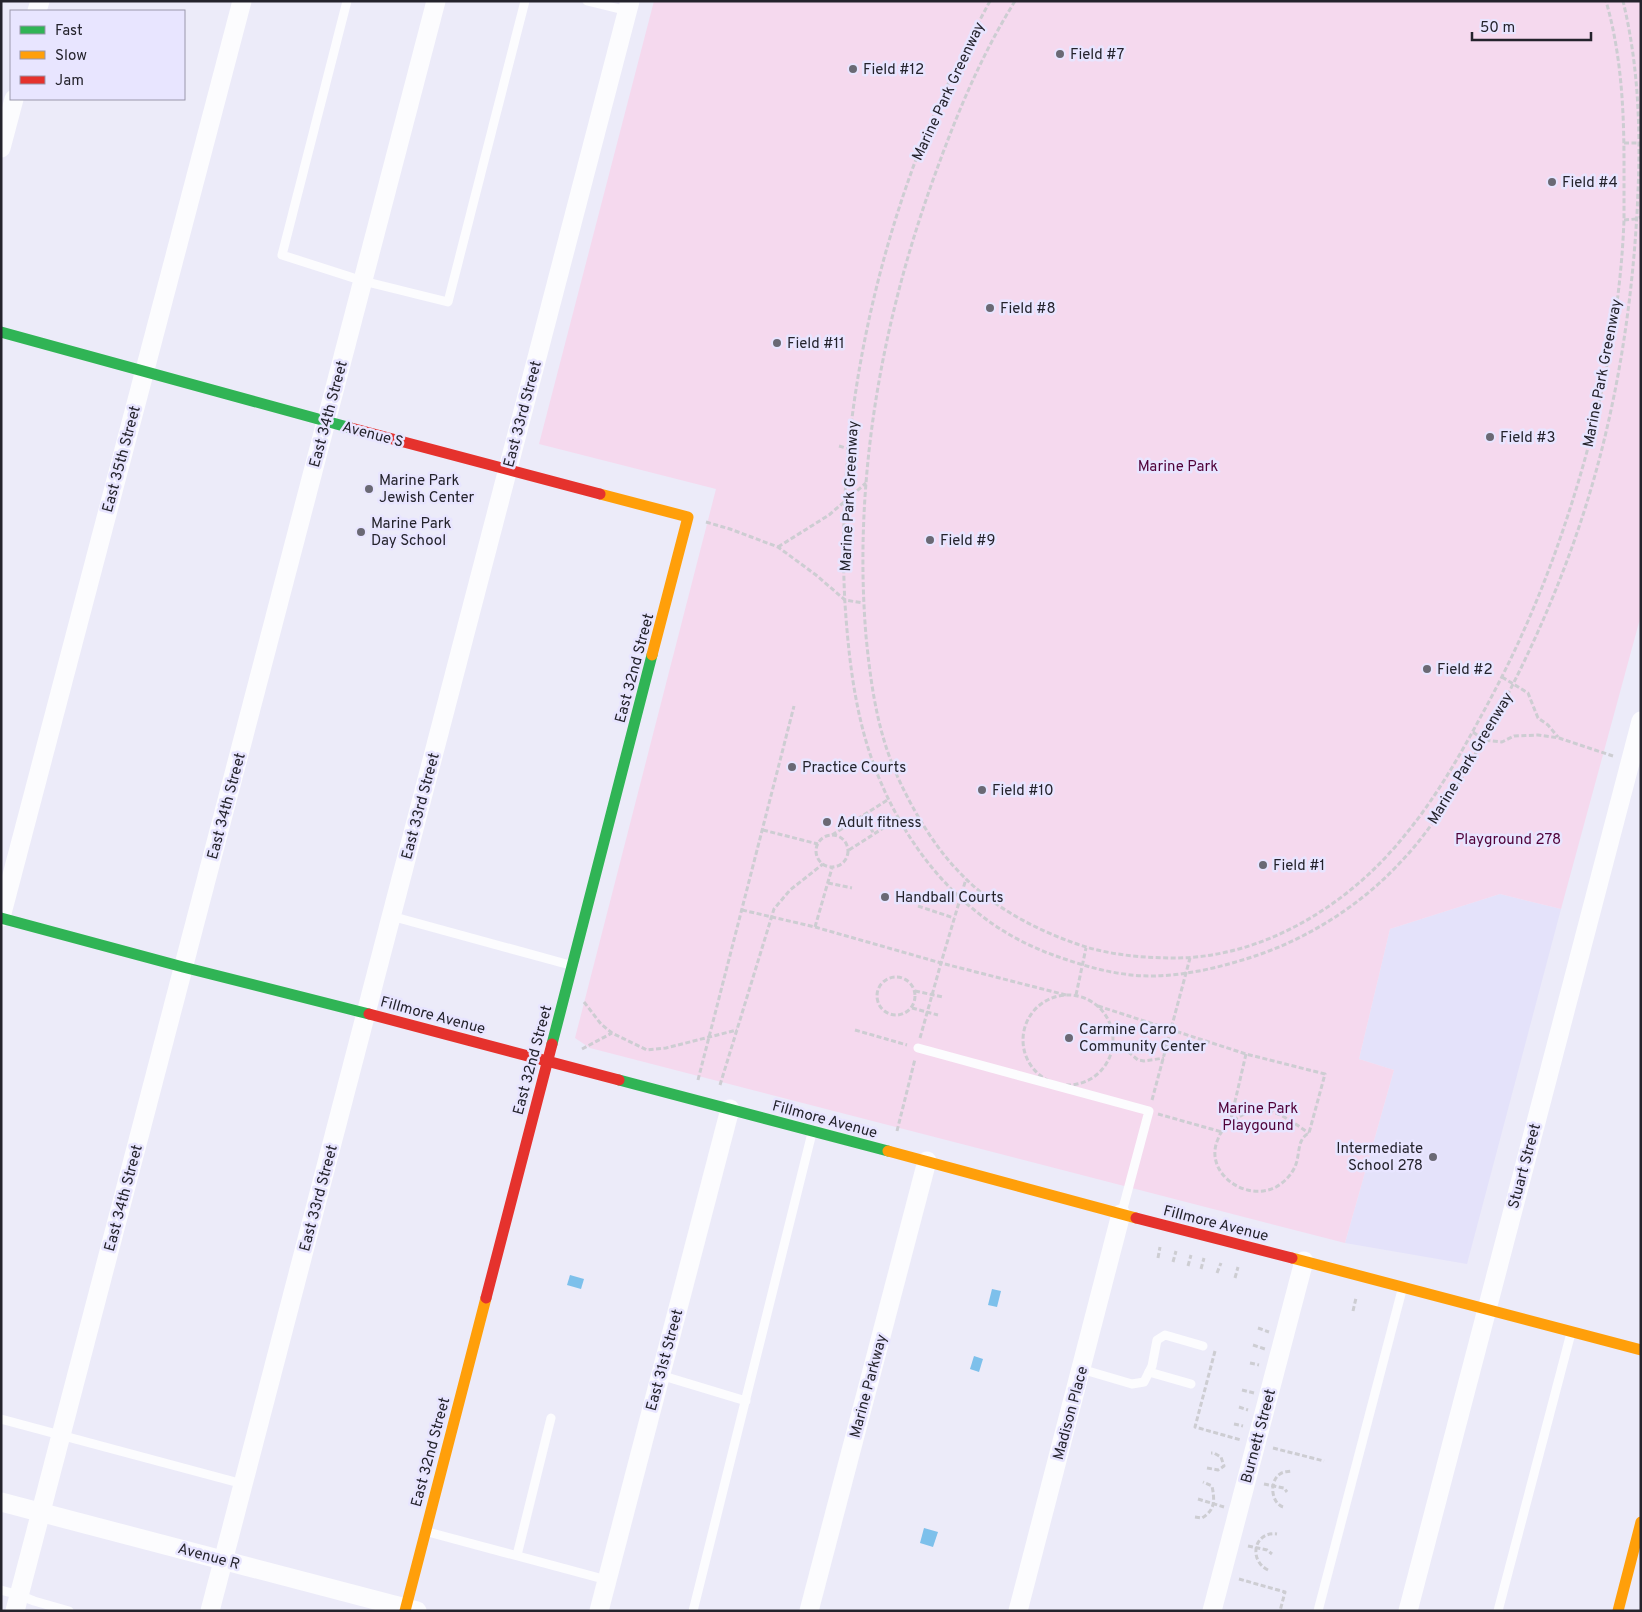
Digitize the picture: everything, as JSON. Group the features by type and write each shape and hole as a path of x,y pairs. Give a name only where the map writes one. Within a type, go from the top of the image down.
{"street":[{"name":"East 35th Street","path":"1,917 242,1"},
{"name":"East 34th Street","path":"12,1599 41,1512 436,1"},
{"name":"East 33rd Street","path":"210,1611 629,6"},
{"path":"1,148 14,100"},
{"name":"Avenue S","path":"1,332 326,422 688,518"},
{"name":"East 32nd Street","path":"409,1610 426,1531 688,518"},
{"name":"Stuart Street","path":"1408,1611 1628,760 1641,721"},
{"name":"Fillmore Avenue","path":"1,917 183,967 366,1013 1641,1350"},
{"name":"East 31st Street","path":"599,1611 730,1109"},
{"name":"Marine Parkway","path":"809,1611 927,1161"},
{"name":"Madison Place","path":"1018,1611 1121,1214"},
{"name":"Burnett Street","path":"1212,1611 1304,1261"},
{"name":"Avenue R","path":"1,1502 409,1610"},
{"path":"1618,1611 1640,1525"}],"lane":[{"path":"347,1 282,256 363,281 448,302 525,1"},
{"path":"587,1 629,6"},
{"path":"392,916 572,966"},
{"path":"918,1048 1149,1111 1121,1214"},
{"path":"693,1611 813,1131"},
{"path":"1318,1611 1403,1287"},
{"path":"1498,1611 1571,1331"},
{"path":"1081,1369 1132,1384 1144,1382 1152,1366 1158,1340 1166,1335 1203,1346"},
{"path":"1149,1372 1191,1384"},
{"path":"660,1375 746,1401"},
{"path":"517,1555 551,1418"},
{"path":"1,1419 243,1484"},
{"path":"426,1531 607,1580"},
{"path":"12,1599 34,1601 69,1611"}],"path":[{"name":"Marine Park Greenway","path":"990,1 934,114 911,172 890,238 864,347 849,449 846,500 845,600 854,691 869,750 879,779 889,799 928,863 960,899 991,923 1020,941 1057,957 1104,970 1152,976 1186,973 1236,962 1273,950 1311,932 1351,906 1395,869 1426,832 1462,778 1514,684 1557,590 1588,502 1620,364 1633,272 1640,144 1634,52 1623,1"},
{"name":"Marine Park Greenway","path":"1015,1 985,54 952,127 914,235 885,349 871,430 863,547 863,604 874,703 890,758 900,783 942,851 966,879 1001,907 1020,919 1058,938 1086,948 1134,956 1190,958 1231,951 1264,940 1301,923 1348,892 1384,859 1407,834 1442,783 1473,732 1524,631 1542,588 1585,457 1601,389 1620,271 1624,220 1624,144 1619,64 1606,1"},
{"path":"1624,144 1640,144"},
{"path":"1624,220 1641,217"},
{"path":"839,446 849,449"},
{"path":"778,547 829,516 866,482"},
{"path":"705,522 778,547 816,575 845,600 863,604"},
{"path":"1502,677 1528,693 1538,718 1548,725 1559,738"},
{"path":"698,1080 794,706"},
{"path":"1473,732 1484,740 1502,742 1514,736 1538,735 1559,738 1628,760"},
{"path":"889,799 832,835 823,838 816,850 819,861 832,868 842,864 849,850 899,818"},
{"path":"863,815 874,834"},
{"path":"763,830 818,844"},
{"path":"832,835 842,838 849,850"},
{"path":"720,1085 770,918 779,901 823,864"},
{"path":"815,927 832,868"},
{"path":"897,1131 940,962 966,879"},
{"path":"828,883 852,888"},
{"path":"918,906 954,918"},
{"path":"742,910 815,927 1066,995"},
{"path":"1076,995 1086,948"},
{"path":"1190,958 1149,1111 1222,1132"},
{"path":"891,977 903,978 909,981 915,991 916,998 912,1008 904,1014 891,1015 885,1012 880,1007 877,995 881,984 891,977"},
{"path":"915,991 943,997"},
{"path":"1098,1006 1105,1014 1113,1034 1111,1056 1105,1067 1097,1076 1087,1082 1076,1085 1052,1084 1039,1075 1029,1064 1023,1049 1023,1034 1028,1019 1037,1007 1050,998 1076,995 1084,997 1098,1006 1246,1054 1325,1074 1309,1133 1302,1139 1296,1166 1285,1180 1270,1190 1256,1192 1238,1187 1227,1180 1222,1174 1216,1160 1217,1139 1230,1123 1245,1113 1259,1109 1268,1110 1285,1117 1309,1133"},
{"path":"581,997 601,1024 612,1033 647,1050 656,1050 737,1030"},
{"path":"912,1008 938,1015"},
{"path":"855,1030 918,1048"},
{"path":"582,1049 612,1033"},
{"path":"1108,1045 1120,1045 1138,1060 1164,1058"},
{"path":"1230,1123 1246,1054"},
{"path":"1158,1258 1160,1247"},
{"path":"1173,1262 1176,1251"},
{"path":"1188,1266 1191,1255"},
{"path":"1201,1269 1204,1258"},
{"path":"1217,1273 1221,1263"},
{"path":"1235,1278 1238,1267"},
{"path":"1353,1311 1356,1298"},
{"path":"1258,1328 1270,1332"},
{"path":"1253,1345 1265,1349"},
{"path":"1203,1346 1215,1349 1195,1427 1241,1440"},
{"path":"1250,1363 1261,1366"},
{"path":"1242,1390 1254,1392"},
{"path":"1238,1408 1249,1410"},
{"path":"1234,1424 1245,1426"},
{"path":"1274,1448 1324,1461"},
{"path":"1212,1452 1221,1457 1224,1466"},
{"path":"1207,1468 1218,1470 1224,1466 1229,1467"},
{"path":"1283,1507 1275,1501 1273,1495 1274,1486 1280,1474 1292,1471"},
{"path":"1195,1517 1202,1518 1210,1513 1213,1504 1214,1494 1212,1486 1203,1482"},
{"path":"1264,1484 1286,1489"},
{"path":"1198,1499 1224,1507"},
{"path":"1268,1570 1261,1567 1258,1562 1256,1556 1257,1548 1263,1536 1269,1533 1277,1534"},
{"path":"1248,1546 1267,1550 1273,1549"},
{"path":"1267,1550 1272,1554"},
{"path":"1239,1580 1285,1592 1280,1611"}],"shaded area":[{"name":"Intermediate School 278","path":"1500,894 1561,909 1467,1264 1345,1243 1394,1070 1359,1059 1390,929"}],"green space":[{"name":"Marine Park","path":"654,1 1641,1 1641,615 1561,909 1500,894 1390,929 1359,1059 1394,1070 1345,1243 590,1048 575,1038 716,489 539,444"}],"water":[{"path":"570,1275 584,1279 581,1289 567,1285"},
{"path":"992,1289 1001,1291 997,1307 988,1305"},
{"path":"974,1356 983,1359 979,1372 970,1369"},
{"path":"924,1528 938,1532 933,1547 920,1543"}],"traffic: fast":[{"path":"1,332 351,428"},
{"path":"552,1044 652,655"},
{"path":"1,918 369,1014"},
{"path":"619,1080 888,1151"}],"traffic: slow":[{"path":"600,494 688,517 652,655"},
{"path":"888,1151 1136,1218"},
{"path":"1292,1258 1641,1350"},
{"path":"405,1611 486,1298"},
{"path":"1618,1611 1641,1522"}],"traffic: jam":[{"path":"351,428 600,494"},
{"path":"369,1014 619,1080"},
{"path":"486,1298 552,1044"},
{"path":"1136,1218 1292,1258"}],"place":[{"name":"Field #7","path":"1060,54"},
{"name":"Field #12","path":"853,69"},
{"name":"Field #4","path":"1552,182"},
{"name":"Field #8","path":"990,308"},
{"name":"Field #11","path":"777,343"},
{"name":"Field #3","path":"1490,437"},
{"name":"Marine Park Jewish Center","path":"369,489"},
{"name":"Marine Park Day School","path":"361,532"},
{"name":"Field #9","path":"930,540"},
{"name":"Field #2","path":"1427,669"},
{"name":"Practice Courts","path":"792,767"},
{"name":"Field #10","path":"982,790"},
{"name":"Adult fitness","path":"827,822"},
{"name":"Field #1","path":"1263,865"},
{"name":"Handball Courts","path":"885,897"},
{"name":"Carmine Carro Community Center","path":"1069,1038"},
{"name":"Intermediate School 278","path":"1433,1157"}],"park label":[{"name":"Playground 278","path":"1508,839"},
{"name":"Marine Park Playgound","path":"1258,1116"}]}
